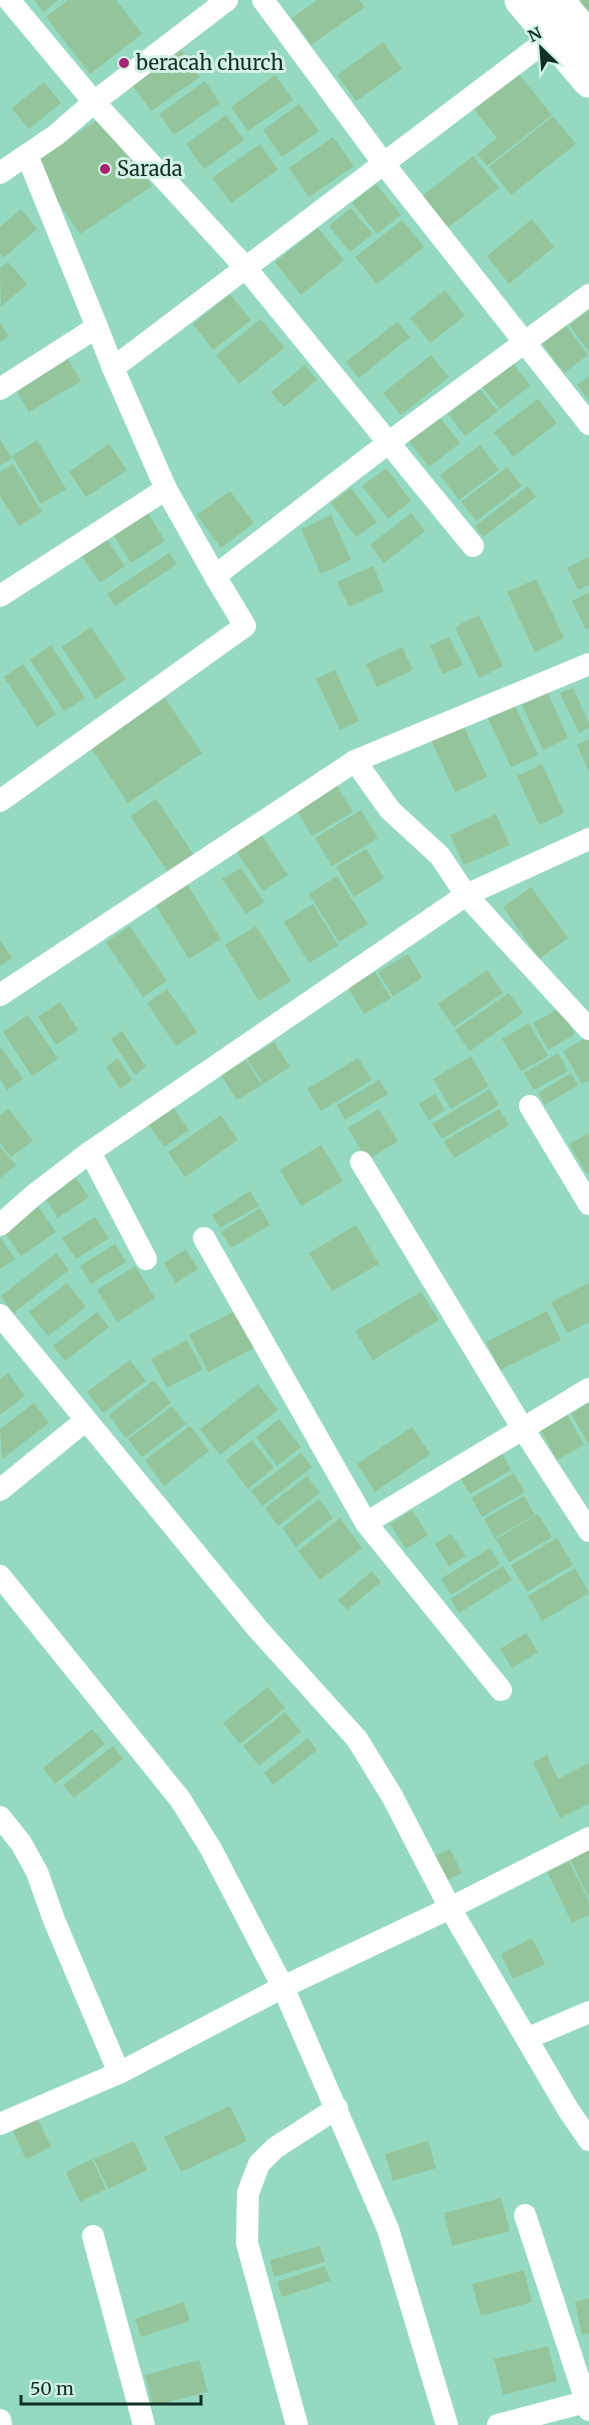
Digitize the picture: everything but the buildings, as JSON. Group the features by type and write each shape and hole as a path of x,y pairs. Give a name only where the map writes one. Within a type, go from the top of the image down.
{"main road":[{"path":"521,0 589,81"},
{"path":"557,0 589,38"}],"street":[{"path":"9,0 94,102 245,267 473,546"},
{"path":"0,173 56,135 94,102 228,0"},
{"path":"263,0 384,164 589,424"},
{"path":"113,369 551,37"},
{"path":"0,801 244,626 166,489 113,369 27,155"},
{"path":"215,576 388,443 589,296"},
{"path":"0,388 97,327"},
{"path":"0,596 166,489"},
{"path":"0,995 355,761 589,664"},
{"path":"355,761 390,810 440,856 466,895 589,1029"},
{"path":"0,1225 34,1195 90,1152 466,895 589,839"},
{"path":"530,1107 589,1204"},
{"path":"90,1152 146,1259"},
{"path":"361,1162 523,1428 589,1531"},
{"path":"204,1238 366,1523 501,1690"},
{"path":"0,1316 257,1628 357,1739 392,1796 450,1908 589,2140"},
{"path":"366,1523 589,1389"},
{"path":"0,1490 86,1420"},
{"path":"0,1576 180,1799 211,1849 283,1987 388,2229 447,2425"},
{"path":"0,1818 21,1843 37,1872 54,1920 118,2073"},
{"path":"0,2124 118,2073 283,1987 450,1908 589,1838"},
{"path":"528,2038 589,2013"},
{"path":"297,2425 247,2242 248,2193 259,2164 275,2148 337,2108"},
{"path":"498,2425 588,2404 525,2215"},
{"path":"93,2236 144,2425"},
{"path":"0,2420 1,2425"}],"place":[{"name":"beracah church","path":"124,63"},
{"name":"Sarada","path":"105,169"}]}
